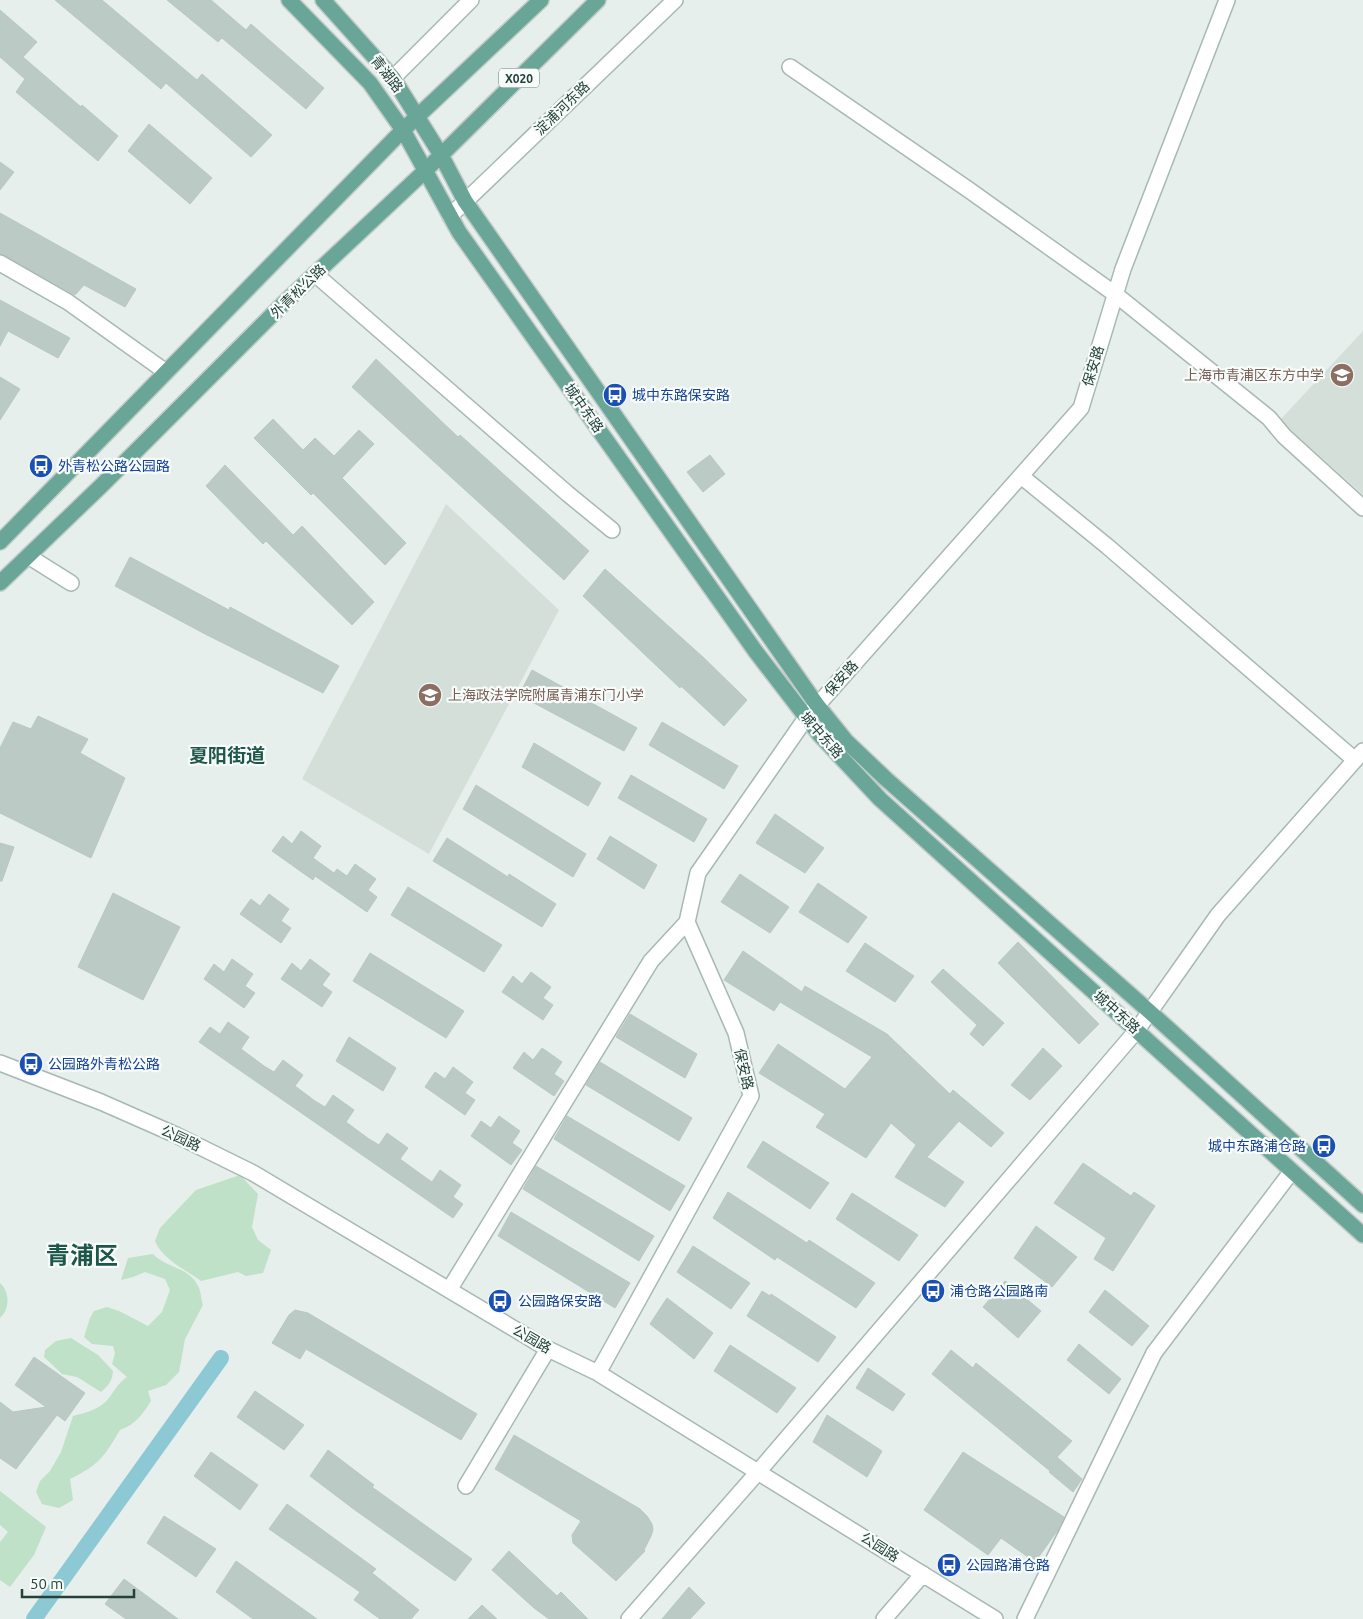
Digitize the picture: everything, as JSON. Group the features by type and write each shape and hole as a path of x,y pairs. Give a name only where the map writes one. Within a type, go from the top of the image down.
{"main road":[{"name":"青湖路","path":"289,0 370,83 403,130"},
{"name":"青湖路","path":"323,0 393,78 416,118 441,155"},
{"path":"0,542 403,130 541,0"},
{"name":"外青松公路","path":"0,583 315,274 426,171 598,0"},
{"name":"城中东路","path":"403,130 459,232 745,636 819,734 880,799 1363,1235"},
{"name":"城中东路","path":"441,155 465,201 817,705 846,741 886,779 1150,1012 1363,1205"}],"street":[{"path":"393,78 471,0"},
{"name":"淀浦河东路","path":"450,216 675,0"},
{"name":"保安路","path":"598,1373 751,1096 736,1033 687,922 698,873 806,718 1081,408 1123,269 1227,0"},
{"path":"790,67 1115,294 1269,418 1284,436 1363,508"},
{"path":"0,263 68,302 166,372"},
{"path":"315,274 612,530"},
{"path":"629,1619 758,1472 1137,1030 1218,915 1359,755 1021,476"},
{"path":"28,556 71,583"},
{"path":"449,1290 651,962 687,922"},
{"name":"公园路","path":"0,1063 176,1135 253,1173 548,1349 598,1373 995,1619"},
{"path":"1025,1619 1154,1353 1292,1171"},
{"path":"466,1486 548,1349"},
{"path":"884,1619 923,1574"}],"shaded area":[{"name":"上海市青浦区东方中学","path":"1363,331 1363,495 1280,420"},
{"name":"上海政法学院附属青浦东门小学","path":"446,504 559,610 429,854 302,779"}],"green space":[{"path":"240,1175 258,1194 252,1227 258,1240 271,1250 263,1273 246,1276 238,1272 201,1281 169,1259 155,1241 160,1228 196,1190"},
{"path":"153,1254 158,1259 183,1271 194,1280 199,1288 203,1305 185,1339 179,1372 166,1385 148,1391 151,1401 142,1415 130,1425 120,1430 100,1459 88,1469 70,1479 73,1500 59,1508 42,1504 36,1492 40,1481 50,1471 61,1452 73,1416 102,1405 127,1377 112,1364 115,1353 113,1346 92,1344 84,1337 94,1311 107,1307 148,1326 162,1312 170,1290 165,1279 145,1272 121,1280 128,1258"},
{"path":"0,1283 6,1291 8,1300 6,1310 0,1318"},
{"path":"71,1338 98,1355 113,1371 110,1383 101,1392 77,1377 62,1374 44,1357 45,1350 56,1341"},
{"path":"0,1491 46,1527 34,1555 10,1587 0,1580 0,1542 8,1532 0,1525"}],"building":[{"path":"55,0 102,0 197,80 202,74 272,135 251,157 166,83 161,89"},
{"path":"167,0 211,0 246,30 251,24 324,88 306,109 222,38 218,42"},
{"path":"0,10 37,42 23,57 118,136 98,161 16,92 25,79 0,57"},
{"path":"149,124 212,178 190,204 128,151"},
{"path":"0,162 14,172 0,190"},
{"path":"0,213 136,289 125,307 84,285 75,295 0,254"},
{"path":"0,300 70,338 58,358 8,331 0,346"},
{"path":"376,359 458,437 460,435 589,551 564,580 352,387"},
{"path":"0,377 20,389 0,420"},
{"path":"273,419 303,450 315,438 334,456 359,430 374,444 342,478 406,543 385,565 313,493 311,495 254,438"},
{"path":"710,455 725,474 703,492 687,472"},
{"path":"225,465 293,535 302,526 374,602 352,625 266,541 263,544 206,486"},
{"path":"130,557 229,610 230,607 339,666 323,693 115,586"},
{"path":"605,569 704,658 747,700 724,726 681,686 680,688 583,596"},
{"path":"532,670 637,728 624,751 519,695"},
{"path":"38,716 88,739 80,753 125,778 91,858 0,813 0,748 13,722 31,729"},
{"path":"662,722 738,766 724,789 649,745"},
{"path":"534,743 601,783 588,806 522,767"},
{"path":"631,775 707,819 694,842 618,798"},
{"path":"476,785 586,854 573,877 463,809"},
{"path":"775,814 824,848 805,873 756,843"},
{"path":"301,831 321,846 313,858 334,873 337,869 347,876 355,864 376,879 368,890 377,897 367,912 315,876 313,880 272,851 283,836 292,844"},
{"path":"610,836 657,865 644,889 597,859"},
{"path":"447,838 508,877 509,874 556,904 542,927 433,861"},
{"path":"0,843 14,847 2,881 0,881"},
{"path":"740,874 789,907 770,933 721,902"},
{"path":"818,883 867,917 848,943 799,912"},
{"path":"408,887 502,945 484,972 391,915"},
{"path":"113,893 180,927 143,1000 78,967"},
{"path":"269,894 289,909 281,921 291,928 281,943 240,914 251,899 260,906"},
{"path":"1018,942 1099,1024 1079,1044 998,963"},
{"path":"865,943 914,976 895,1002 846,971"},
{"path":"743,951 802,992 805,986 887,1034 950,1094 953,1090 1004,1133 991,1147 959,1121 927,1157 964,1182 945,1207 895,1177 916,1145 891,1123 866,1158 816,1127 825,1114 759,1073 778,1044 845,1089 872,1057 780,1002 774,1011 724,980"},
{"path":"370,953 464,1011 446,1038 353,981"},
{"path":"232,959 253,974 245,986 255,993 244,1008 204,979 214,964 224,972"},
{"path":"310,959 330,974 322,985 332,992 322,1007 281,979 292,963 301,971"},
{"path":"943,969 1004,1023 983,1046 970,1034 977,1025 931,982"},
{"path":"531,972 551,987 543,998 553,1005 543,1020 502,992 513,976 522,984"},
{"path":"630,1014 697,1054 685,1078 616,1037"},
{"path":"228,1022 249,1037 241,1049 264,1066 274,1072 283,1060 303,1075 295,1086 315,1101 325,1107 333,1095 354,1110 346,1122 369,1139 379,1145 387,1133 408,1148 400,1159 422,1175 432,1182 440,1170 461,1185 453,1197 463,1204 453,1218 199,1042 210,1027 220,1034"},
{"path":"349,1037 396,1068 383,1091 336,1061"},
{"path":"542,1048 562,1062 554,1074 564,1081 554,1096 513,1068 524,1052 533,1060"},
{"path":"1043,1048 1062,1066 1030,1100 1011,1085"},
{"path":"600,1062 692,1118 679,1141 586,1085"},
{"path":"453,1067 473,1082 465,1093 475,1100 465,1115 425,1087 435,1072 445,1079"},
{"path":"499,1116 520,1131 512,1143 522,1150 511,1165 471,1136 481,1121 491,1128"},
{"path":"567,1116 685,1186 670,1211 554,1139"},
{"path":"763,1141 829,1183 810,1209 747,1167"},
{"path":"1083,1163 1131,1196 1134,1192 1155,1206 1113,1271 1094,1259 1106,1238 1054,1203"},
{"path":"536,1166 654,1236 639,1261 523,1189"},
{"path":"728,1192 807,1243 809,1240 875,1283 856,1308 777,1257 775,1260 713,1218"},
{"path":"852,1193 918,1235 899,1261 836,1219"},
{"path":"511,1212 630,1283 615,1308 498,1236"},
{"path":"1036,1226 1077,1257 1052,1287 1014,1258"},
{"path":"693,1246 750,1283 731,1309 677,1272"},
{"path":"1005,1281 1041,1311 1018,1338 983,1307"},
{"path":"1105,1290 1149,1326 1132,1346 1089,1312"},
{"path":"762,1291 770,1296 771,1294 836,1337 818,1362 747,1316"},
{"path":"667,1298 713,1333 694,1359 650,1324"},
{"path":"295,1310 308,1313 477,1414 461,1440 306,1349 300,1359 272,1343 289,1315"},
{"path":"1079,1344 1121,1379 1109,1394 1067,1360"},
{"path":"730,1345 796,1388 777,1413 714,1371"},
{"path":"951,1350 973,1368 976,1363 1072,1441 1057,1457 1082,1479 1073,1492 932,1374"},
{"path":"34,1357 85,1393 65,1421 57,1415 16,1469 0,1458 0,1402 13,1412 46,1407 15,1385"},
{"path":"868,1368 905,1394 893,1411 856,1388"},
{"path":"255,1391 304,1425 284,1450 237,1417"},
{"path":"827,1415 882,1451 867,1477 813,1442"},
{"path":"514,1435 640,1509 647,1516 653,1530 645,1551 616,1581 573,1543 572,1535 581,1521 495,1469"},
{"path":"328,1450 374,1485 372,1487 472,1559 455,1581 310,1476"},
{"path":"211,1452 258,1485 240,1510 194,1476"},
{"path":"963,1452 1064,1517 1058,1530 1035,1562 1001,1538 988,1555 924,1510"},
{"path":"287,1504 376,1569 372,1573 419,1610 411,1619 380,1619 354,1600 360,1592 269,1529"},
{"path":"164,1516 216,1549 196,1577 147,1543"},
{"path":"509,1551 557,1596 561,1592 588,1619 549,1619 534,1608 492,1570"},
{"path":"236,1561 317,1619 253,1619 216,1592"},
{"path":"124,1579 178,1619 126,1619 105,1604"},
{"path":"689,1587 705,1603 690,1619 662,1619"},
{"path":"482,1605 497,1619 468,1619"}],"waterway":[{"path":"34,1619 221,1358"}],"place":[{"name":"上海市青浦区东方中学","path":"1342,375"},
{"name":"城中东路保安路","path":"615,395"},
{"name":"外青松公路公园路","path":"41,466"},
{"name":"上海政法学院附属青浦东门小学","path":"430,695"},
{"name":"公园路外青松公路","path":"31,1064"},
{"name":"城中东路浦仓路","path":"1324,1146"},
{"name":"浦仓路公园路南","path":"933,1291"},
{"name":"公园路保安路","path":"500,1301"},
{"name":"公园路浦仓路","path":"949,1565"}],"district":[{"name":"夏阳街道","path":"227,755"},
{"name":"青浦区","path":"82,1255"}]}
